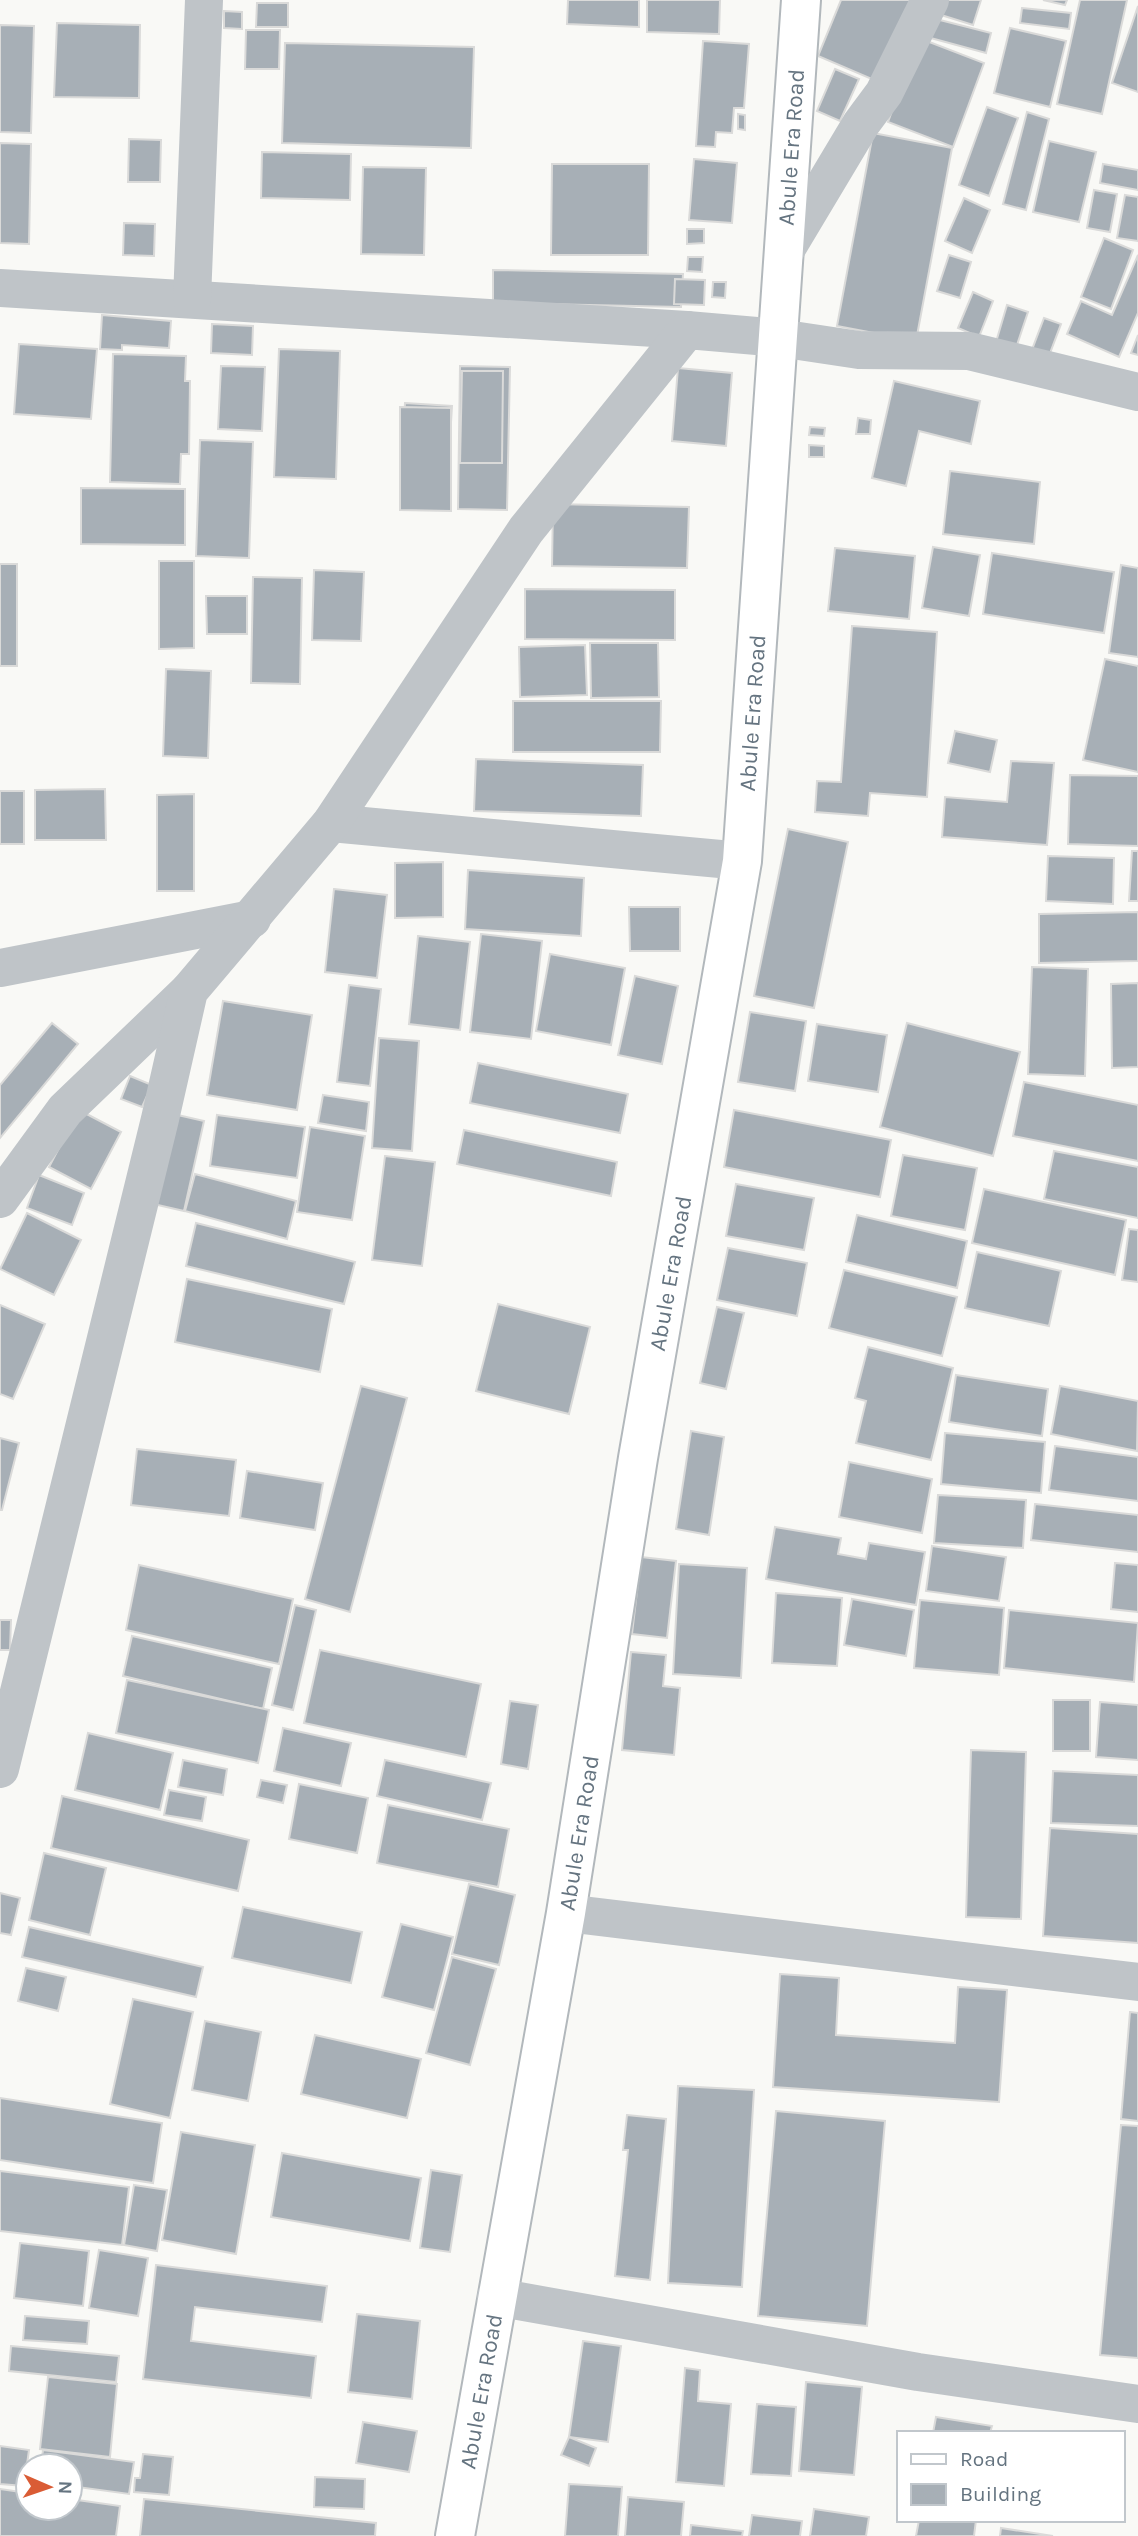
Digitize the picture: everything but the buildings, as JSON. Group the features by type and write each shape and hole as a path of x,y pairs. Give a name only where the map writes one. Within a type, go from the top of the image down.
{"street":[{"path":"192,299 204,0"},
{"name":"Abule Era Road","path":"455,2536 566,1913 643,1432 742,861 801,0"},
{"path":"785,251 861,124 884,93 930,0"},
{"path":"0,288 687,330 779,338 859,351 969,351 1138,392"},
{"path":"0,1199 65,1110 189,991 331,823 526,530 687,330"},
{"path":"331,823 742,861"},
{"path":"0,968 252,919"},
{"path":"0,1769 157,1133 189,991"},
{"path":"566,1913 1138,1982"},
{"path":"496,2297 918,2372 1138,2404"}]}
